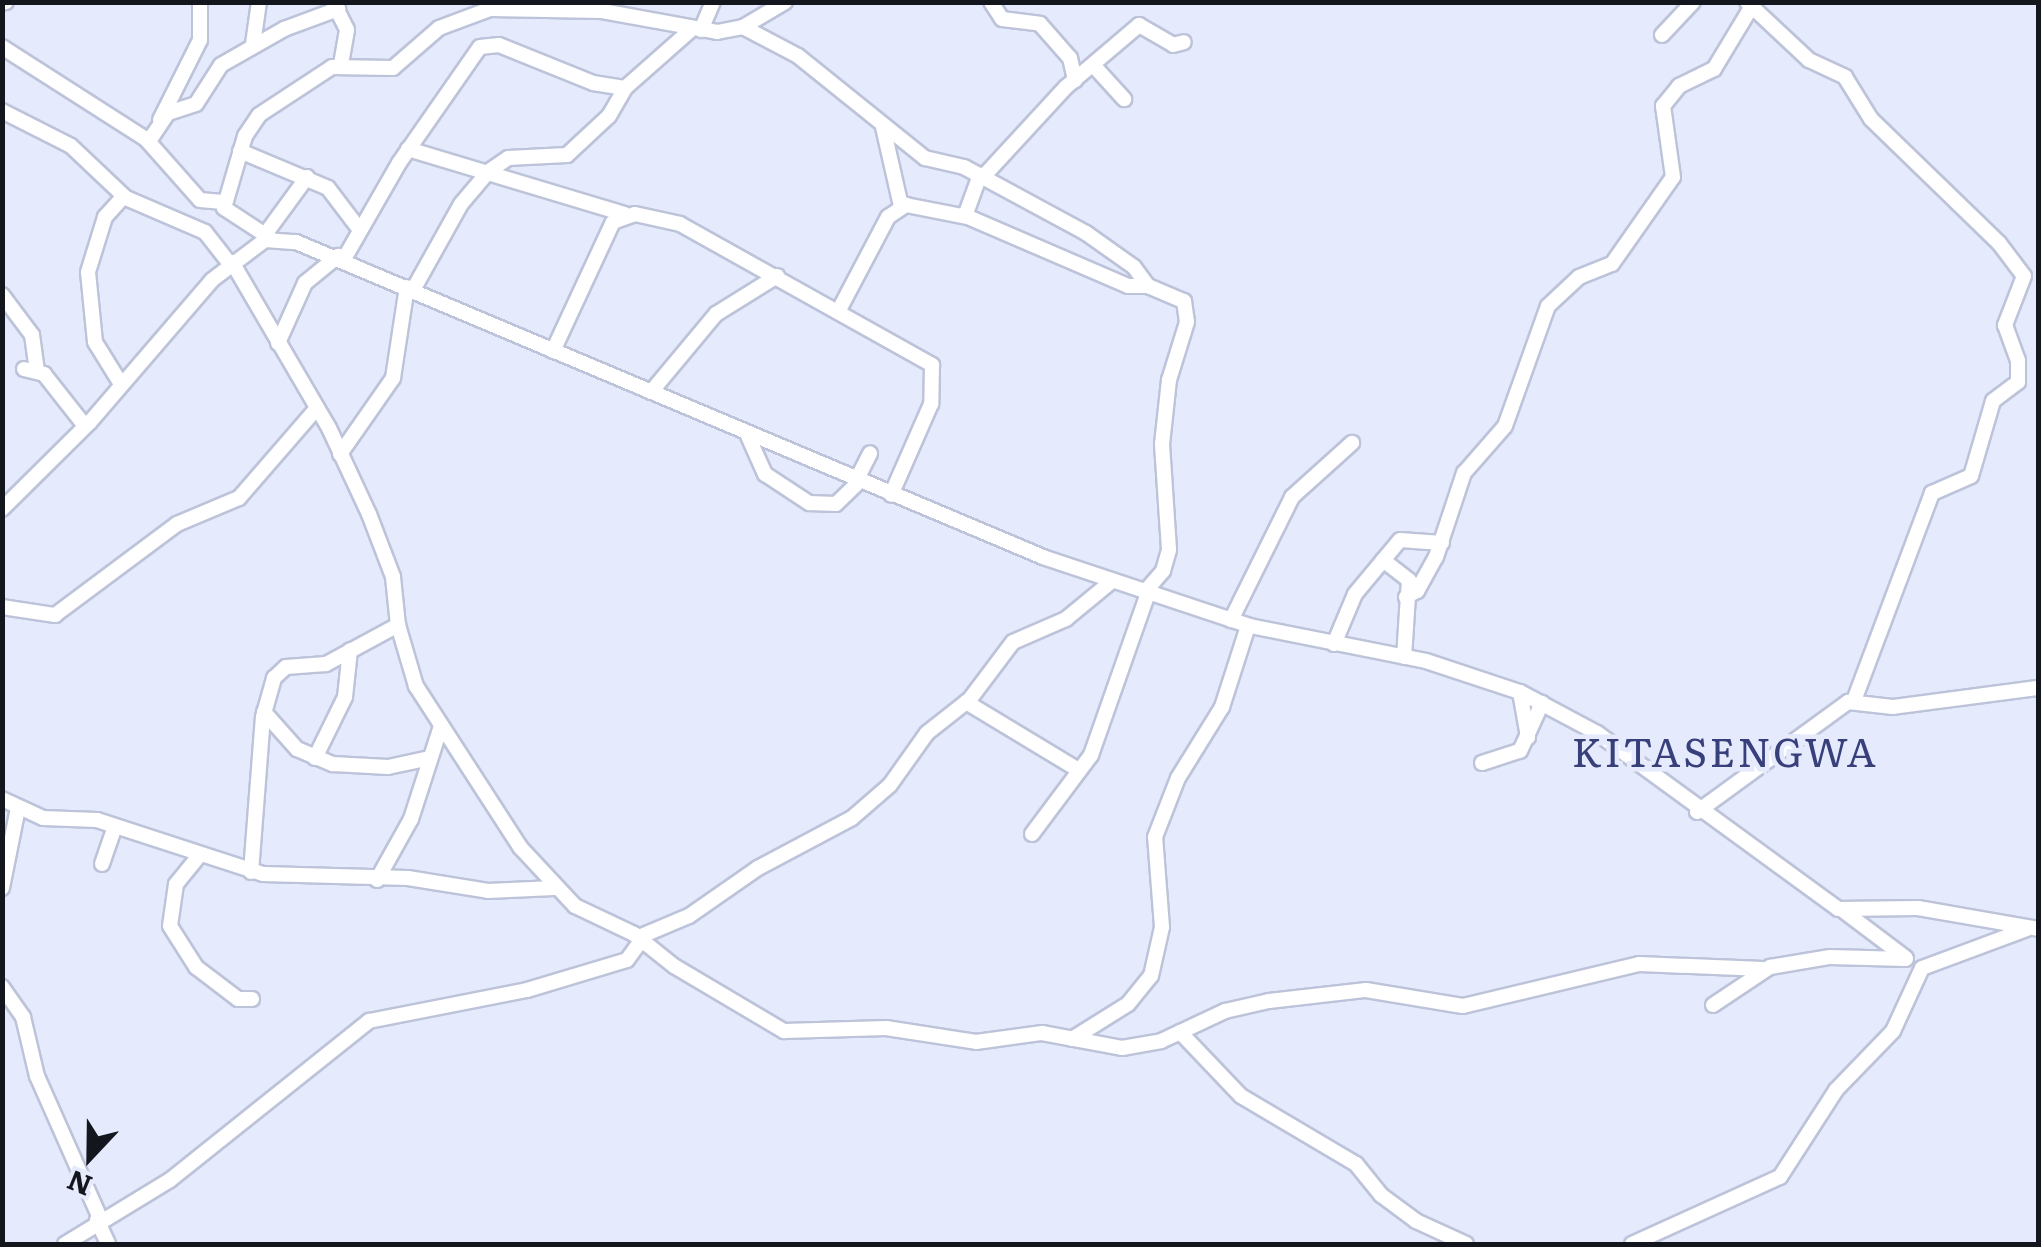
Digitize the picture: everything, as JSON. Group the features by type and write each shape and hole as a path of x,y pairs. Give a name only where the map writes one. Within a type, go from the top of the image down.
{"street":[{"path":"149,142 174,80 200,40 200,2"},
{"path":"254,44 259,2"},
{"path":"633,2 646,16"},
{"path":"340,454 393,378 410,289 485,175 508,158 568,155 609,116 625,88 697,29 713,2"},
{"path":"785,2 743,27 697,29 646,16 514,6 469,8 393,68 341,66 260,115 240,151 223,202 231,216 267,237 341,257 748,436 1112,581 1248,626 1404,657 1520,692 1597,733 1697,812 1845,912 1906,959 1914,977 1893,1031 1826,1103 1788,1169 1726,1207 1663,1226 1632,1244"},
{"path":"991,2 1002,19 1040,24 1070,58 1076,80"},
{"path":"1662,35 1693,2"},
{"path":"1406,596 1417,592 1442,543 1464,472 1505,426 1553,298 1579,277 1612,264 1673,176 1663,106 1679,86 1714,69 1752,5 1809,60 1845,78 1871,119 2024,276 2005,325 2018,360 2018,382 1993,401 1971,476 1932,493 1854,701 1697,812"},
{"path":"160,120 196,104 214,71 254,44 335,6 347,30 341,66"},
{"path":"965,216 982,176 1076,80 1142,24 1173,45 1184,42"},
{"path":"743,27 798,56 925,158 982,176 1086,233 1134,267 1148,286"},
{"path":"278,343 305,284 341,257 463,67 486,45 625,88"},
{"path":"2,47 106,107 149,142 200,200 223,202"},
{"path":"1094,66 1124,99"},
{"path":"2,110 71,146 124,196 190,222 214,239 326,424 340,454 393,577 398,626 416,686 554,888 588,914 640,938 674,966 784,1032 886,1028 961,1042 1042,1033 1122,1048 1180,1032 1248,1004 1354,991 1454,1007 1638,964 1763,969 1830,957 1906,959"},
{"path":"883,127 901,206"},
{"path":"408,149 485,175 577,196 624,214 680,224 839,310 935,372 931,404 891,495"},
{"path":"240,151 307,177 338,197 360,230"},
{"path":"2,509 85,426 166,326 231,263 267,237 307,177"},
{"path":"122,384 94,342 88,272 105,217 124,196"},
{"path":"839,310 888,217 901,206 965,216 1128,286 1148,286 1180,297 1189,310 1169,380 1162,444 1168,560 1146,592 1107,717 1078,769 1032,834"},
{"path":"553,351 602,239 624,214"},
{"path":"651,392 716,314 777,276"},
{"path":"2,295 32,334 31,369 85,426"},
{"path":"2,606 55,615 178,524 238,498 316,408"},
{"path":"326,424 353,437"},
{"path":"748,436 765,474 808,502 836,504 857,481 870,453"},
{"path":"1231,620 1292,497 1352,442"},
{"path":"1334,644 1346,608 1383,560 1407,538 1442,543"},
{"path":"1383,560 1409,580 1404,657"},
{"path":"64,1244 99,1219 170,1180 369,1021 527,990 627,960 640,938 688,916 746,875 844,825 890,785 927,732 966,702 1013,642 1066,619 1112,581"},
{"path":"251,872 264,712 278,670 326,664 398,626"},
{"path":"1072,1039 1139,995 1157,962 1162,912 1155,837 1178,778 1222,708 1248,626"},
{"path":"315,758 345,697 350,650"},
{"path":"1854,701 1893,707 2038,688"},
{"path":"1520,692 1528,737"},
{"path":"966,702 1078,769"},
{"path":"1482,763 1515,755 1528,737 1542,702"},
{"path":"264,712 284,739 315,758 372,767 427,759"},
{"path":"377,880 411,819 427,759 441,726"},
{"path":"2,799 18,808 116,827 251,872 432,880 488,892 554,888"},
{"path":"2,888 18,808"},
{"path":"102,864 116,827"},
{"path":"198,856 176,884 170,926 196,967 238,999 252,999"},
{"path":"1845,912 1918,908 2032,929"},
{"path":"1914,977 2032,929"},
{"path":"1713,1005 1763,969"},
{"path":"2,987 23,1017 38,1076 108,1244"},
{"path":"1180,1032 1241,1096 1356,1164 1416,1221 1466,1244"}],"district":[{"name":"KITASENGWA","path":"1725,750"}]}
